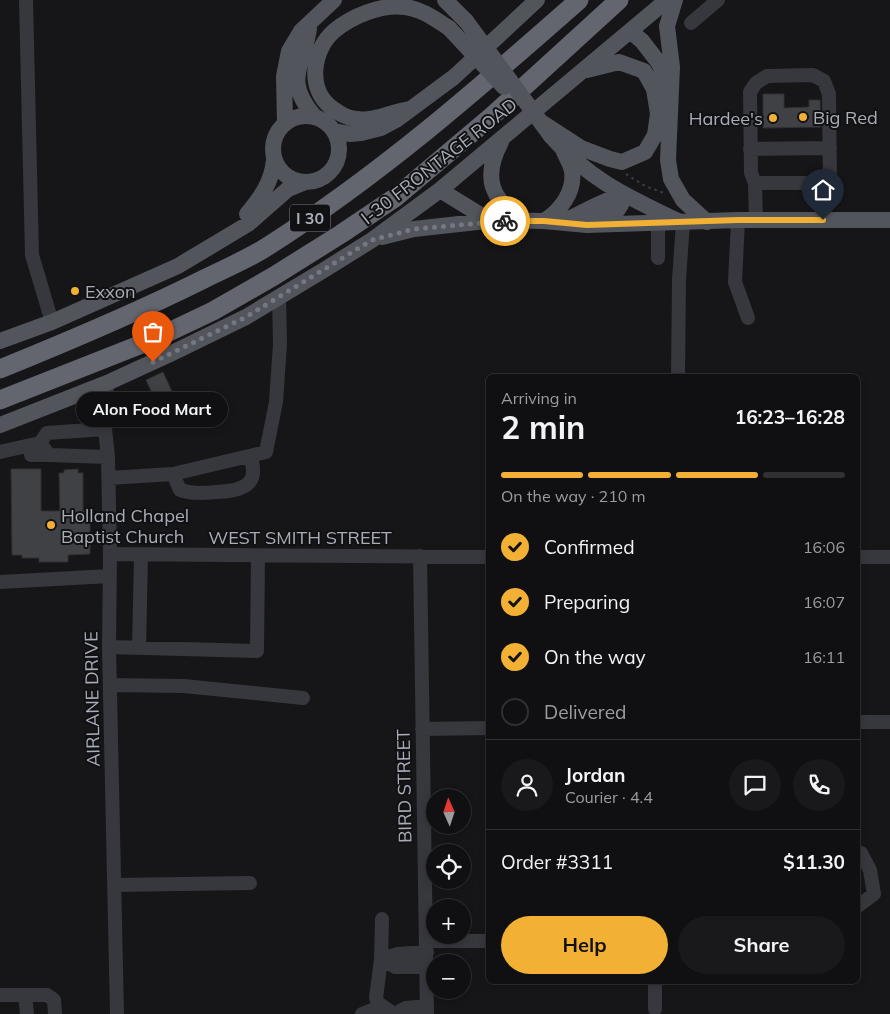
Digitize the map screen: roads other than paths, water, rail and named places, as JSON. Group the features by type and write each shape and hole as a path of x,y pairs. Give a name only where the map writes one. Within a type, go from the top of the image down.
{"highway":[{"name":"I 30","path":"0,369 77,338 158,302 263,249 333,203 445,118 579,0"},
{"name":"I 30","path":"0,400 152,340 212,311 274,276 332,239 396,197 492,116 619,0"}],"main road":[{"path":"445,0 466,21 563,150 600,181 624,195 682,222"},
{"path":"334,131 350,134 372,131 396,120 454,77 537,0"},
{"name":"I-30 FRONTAGE ROAD","path":"0,425 107,383 246,317 372,240 440,190 504,138 667,0"},
{"path":"675,0 667,26 672,67 668,160 671,179 683,200 707,222"},
{"path":"284,123 284,76 289,51 301,31 331,2"},
{"path":"411,109 394,111 375,118 356,119 341,115 326,104 319,93 315,81 315,68 321,49 332,32 368,12 390,7 404,7 417,10 449,28 502,85 510,92 522,97"},
{"path":"0,341 52,322 178,266 240,227 248,224 288,189 305,182 320,179 332,169 337,162 339,146 334,131 329,125 315,117 298,90 297,78 300,58 310,24"},
{"path":"630,31 642,41 659,63 672,93"},
{"path":"540,121 582,148 610,159 622,162 645,152 655,135 658,114 654,89 644,71 619,62 582,71"},
{"path":"240,227 244,217 260,198 272,177 275,136 284,123 299,116 315,117"},
{"path":"504,138 492,164 491,178 499,200 524,222"},
{"path":"551,222 554,215 563,206 570,189 572,172 563,150"},
{"path":"274,160 283,173 297,181 305,182"},
{"path":"440,190 479,214 495,220"},
{"path":"551,222 585,212 606,199 624,195"},
{"path":"587,225 611,217 622,206 624,195"},
{"path":"372,240 414,229 495,220 587,225 738,220 890,220"}],"street":[{"path":"26,0 32,255 52,322"},
{"path":"691,22 718,0"},
{"path":"756,220 756,183 750,173 750,92 756,83 767,76 813,76 824,81 829,94 830,183 823,192 823,220"},
{"path":"750,149 830,148"},
{"path":"756,183 830,183"},
{"path":"738,220 735,282 748,318"},
{"path":"678,374 682,222"},
{"path":"658,223 658,258"},
{"path":"109,478 172,474 266,452 276,402 280,344 279,297"},
{"name":"AIRLANE DRIVE","path":"107,383 106,429 110,554 109,647 117,1014"},
{"path":"3,452 40,443 47,433 106,429"},
{"path":"40,443 49,455"},
{"path":"3,452 11,456 108,456"},
{"path":"172,474 180,490 190,493 235,491 244,488 252,480 253,464 250,456"},
{"name":"WEST SMITH STREET","path":"110,554 486,557"},
{"path":"139,648 140,555"},
{"path":"109,647 257,652 258,556"},
{"name":"BIRD STREET","path":"420,556 427,954"},
{"path":"860,558 890,557"},
{"path":"0,582 110,576"},
{"path":"110,685 184,686 303,698"},
{"path":"860,722 890,722"},
{"path":"422,729 486,728"},
{"path":"860,853 870,870 874,894 860,904"},
{"path":"114,885 250,883"},
{"path":"382,919 381,959 376,998 382,1006 394,1014 406,1008 427,1010"},
{"path":"381,959 427,947 486,941"},
{"path":"381,959 395,968 426,967"},
{"path":"655,984 655,1009"},
{"path":"0,995 47,994 54,1000 55,1014"},
{"path":"25,995 27,1014"},
{"path":"362,1014 382,1006"}],"place":[{"name":"Big Red","path":"803,117"},
{"name":"Hardee's","path":"773,118"},
{"name":"Exxon","path":"75,291"},
{"name":"Alon Food Mart","path":"153,362"},
{"name":"Holland Chapel Baptist Church","path":"51,525"}]}
